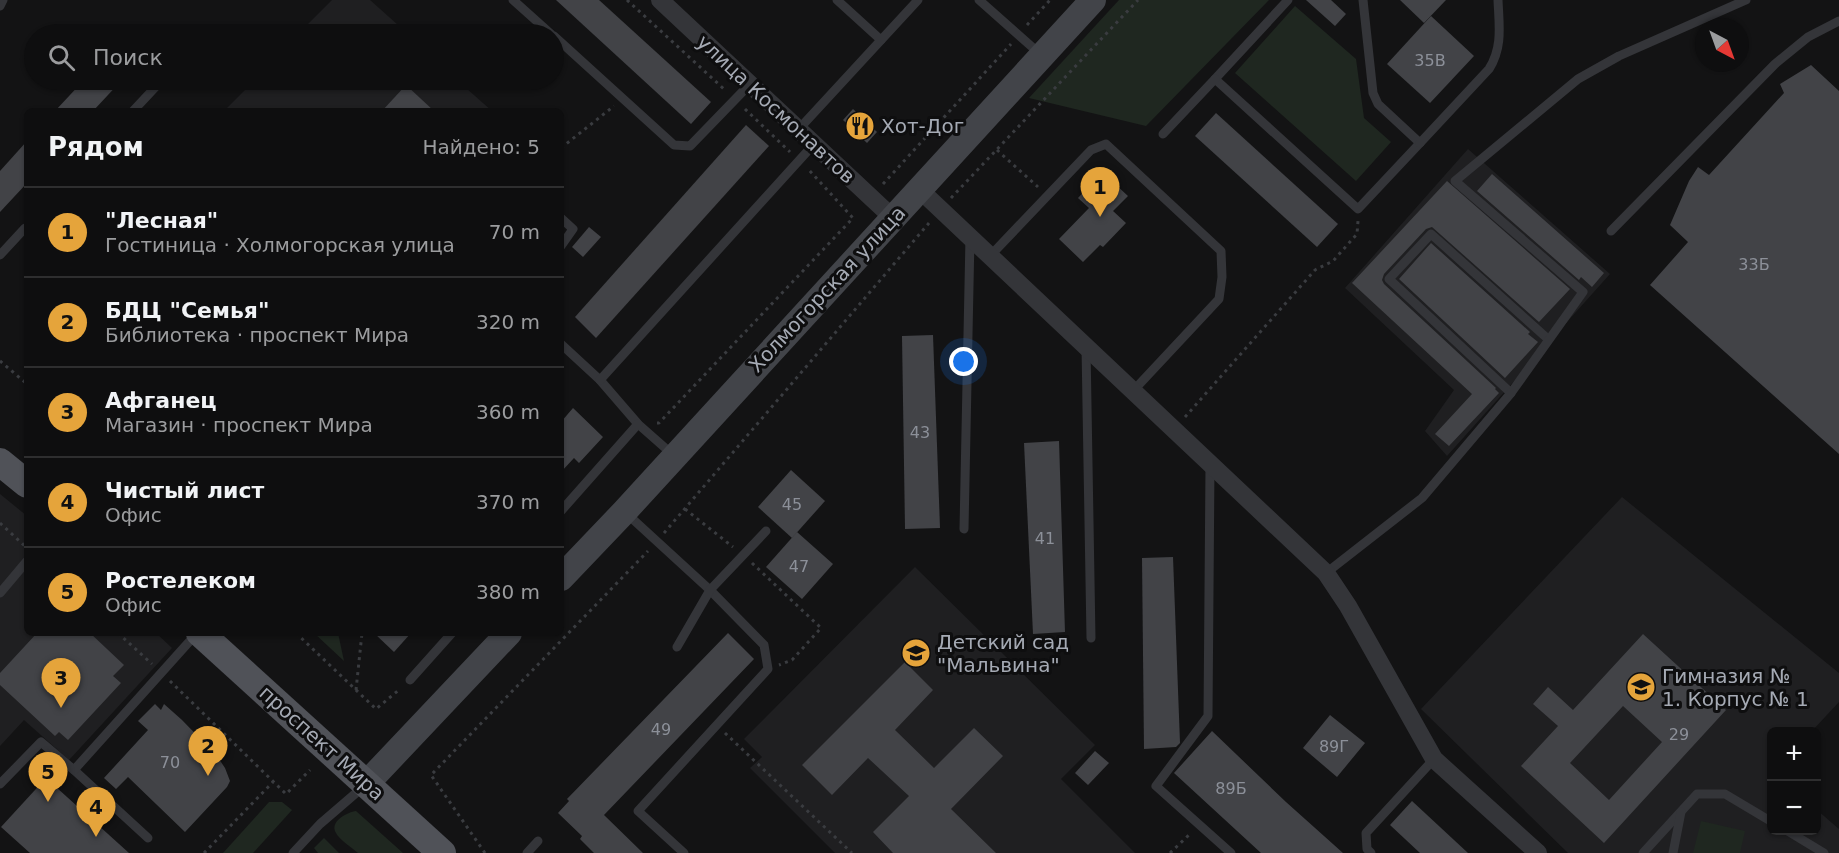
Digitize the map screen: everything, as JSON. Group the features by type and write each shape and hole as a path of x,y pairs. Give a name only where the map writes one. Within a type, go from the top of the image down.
{"main road":[{"path":"0,462 24,482"},
{"name":"проспект Мира","path":"201,636 442,853"}],"street":[{"name":"улица Космонавтов","path":"660,0 892,218"},
{"name":"Холмогорская улица","path":"564,575 1093,0"},
{"path":"919,189 1326,573 1348,606 1434,759 1538,853"},
{"path":"367,783 506,636"}],"lane":[{"path":"0,6 3,0"},
{"path":"513,0 540,24"},
{"path":"837,0 881,40"},
{"path":"798,130 918,0"},
{"path":"979,0 1042,56"},
{"path":"1163,134 1288,0"},
{"path":"1363,0 1373,93 1378,104 1420,142"},
{"path":"1215,79 1358,209 1489,69 1497,57 1499,43 1498,0"},
{"path":"1326,573 1422,498 1511,393 1582,292 1455,180 1578,79 1619,56 1746,0"},
{"path":"1611,231 1775,64 1808,37 1839,21"},
{"path":"564,46 674,145 690,146 750,84"},
{"path":"136,108 153,90"},
{"path":"600,380 814,144"},
{"path":"990,256 1091,150 1106,144 1221,251 1222,277 1219,299 1133,391"},
{"path":"564,221 573,229 564,242"},
{"path":"0,255 24,230"},
{"path":"1511,393 1389,279 1431,234 1548,339"},
{"path":"964,529 970,237"},
{"path":"1086,346 1091,639"},
{"path":"564,347 600,380 638,424 674,456"},
{"path":"564,508 638,424"},
{"path":"1209,463 1208,716 1156,786 1231,853"},
{"path":"624,512 710,590 764,645 768,669 638,811 684,853"},
{"path":"677,647 710,590 766,531"},
{"path":"0,593 24,565"},
{"path":"74,770 195,636"},
{"path":"410,680 449,636"},
{"path":"0,784 41,742 148,838"},
{"path":"1371,853 1366,849 1366,833 1434,759"},
{"path":"293,853 320,824 367,783"},
{"path":"1644,853 1697,794 1725,794 1767,819"},
{"path":"1673,853 1682,812"},
{"path":"1793,835 1824,853"},
{"path":"527,853 538,841"}],"path":[{"path":"883,184 1050,0"},
{"path":"485,853 431,775 657,542 940,209 1138,0"},
{"path":"564,146 623,100"},
{"path":"997,150 1047,196"},
{"path":"1174,429 1315,270 1334,261 1357,234 1358,209"},
{"path":"638,424 659,423 853,218"},
{"path":"0,362 24,382"},
{"path":"685,509 743,555 821,628 792,660 768,669"},
{"path":"0,523 24,546"},
{"path":"121,636 286,794 310,770"},
{"path":"299,636 376,709 410,680"},
{"path":"356,690 362,636"},
{"path":"717,726 852,853"},
{"path":"204,853 273,782"},
{"path":"1170,853 1200,824"}],"shaded area":[{"path":"332,0 370,0 397,24 308,24"},
{"path":"1119,0 1269,0 1146,126 1029,98"},
{"path":"1295,6 1356,59 1364,118 1391,142 1356,181 1235,73"},
{"path":"245,90 468,90 489,108 227,108"},
{"path":"1468,149 1610,274 1447,456 1425,431 1454,390 1345,288"},
{"path":"0,494 24,514 24,636 159,636 172,648 69,760 24,720 0,746"},
{"name":"Гимназия № 1. Корпус № 1","path":"1622,497 1839,673 1839,702 1816,727 1767,727 1767,835 1821,835 1821,813 1839,829 1839,853 1568,853 1421,709"},
{"name":"Детский сад \"Мальвина\"","path":"915,567 1095,745 1061,779 1135,853 835,853 750,768 762,757 744,739"},
{"path":"317,636 339,636 344,661"},
{"path":"269,802 282,802 292,810 253,853 223,853"},
{"path":"356,811 403,853 358,853 343,841 336,833 335,825 344,815"},
{"path":"1701,821 1745,831 1740,853 1693,853"},
{"path":"324,838 339,853 318,853 314,848"}],"building":[{"path":"556,0 599,0 711,102 691,124"},
{"path":"1306,0 1331,0 1346,14 1335,26"},
{"path":"1400,0 1446,0 1424,23"},
{"path":"1431,16 1474,56 1430,103 1387,64"},
{"path":"1811,65 1839,91 1839,454 1650,285 1688,242 1670,225 1689,181 1698,167 1709,175 1784,93 1780,84"},
{"path":"75,90 113,90 96,108 58,108"},
{"path":"401,90 411,90 431,108 385,108"},
{"name":"Хот-Дог","path":"853,109 877,132 867,143 843,120"},
{"path":"1216,113 1338,224 1317,247 1195,136"},
{"path":"746,125 769,146 596,338 575,317"},
{"path":"24,144 24,186 0,212 0,171"},
{"path":"1102,172 1128,196 1113,211 1126,223 1103,247 1100,245 1083,262 1059,239 1089,208 1078,198"},
{"path":"1492,174 1604,273 1592,287 1581,277 1579,280 1477,191"},
{"path":"1447,181 1570,289 1539,322 1432,227 1426,229 1384,274 1382,280 1384,284 1499,393 1449,446 1435,434 1472,394 1352,283"},
{"path":"589,227 601,237 583,257 572,247"},
{"path":"1431,243 1530,332 1528,334 1538,342 1505,378 1399,279"},
{"path":"933,335 940,528 905,529 902,336"},
{"path":"573,408 603,437 579,463 574,458 564,469 564,418"},
{"path":"1059,441 1065,632 1033,634 1024,443"},
{"path":"791,470 825,501 792,538 758,507"},
{"path":"797,532 833,564 802,599 766,567"},
{"path":"1173,557 1180,743 1176,747 1144,749 1142,558"},
{"path":"728,633 754,659 604,815 643,853 594,853 580,839 582,836 558,813 569,801 567,799"},
{"path":"1643,634 1726,710 1604,843 1521,766 1558,726 1533,704 1548,687 1573,710","holes":["1623,706 1662,742 1609,800 1570,763"]},
{"path":"34,636 93,636 124,665 113,676 121,683 68,740 59,732 55,736 0,685 0,673"},
{"path":"377,636 408,636 394,652"},
{"path":"905,662 933,690 895,730 934,768 974,728 1003,756 951,809 996,853 893,853 873,832 909,796 868,758 832,795 802,765"},
{"path":"155,704 161,710 164,704 182,720 217,756 230,781 185,832 128,777 116,789 104,778 148,730 138,721"},
{"path":"1330,715 1365,743 1337,777 1303,748"},
{"path":"1212,731 1343,853 1261,853 1174,773"},
{"path":"1095,751 1109,763 1088,785 1075,773"},
{"path":"46,778 129,853 30,853 1,827"},
{"path":"1412,801 1468,853 1420,853 1390,825"}],"place":[{"name":"Хот-Дог","path":"860,126"},
{"name":"\"Лесная\"","path":"1100,217"},
{"name":"Детский сад \"Мальвина\"","path":"916,653"},
{"name":"Гимназия № 1. Корпус № 1","path":"1641,687"},
{"name":"Афганец","path":"61,708"},
{"name":"БДЦ \"Семья\"","path":"208,776"},
{"name":"Ростелеком","path":"48,802"},
{"name":"Чистый лист","path":"96,837"}]}
